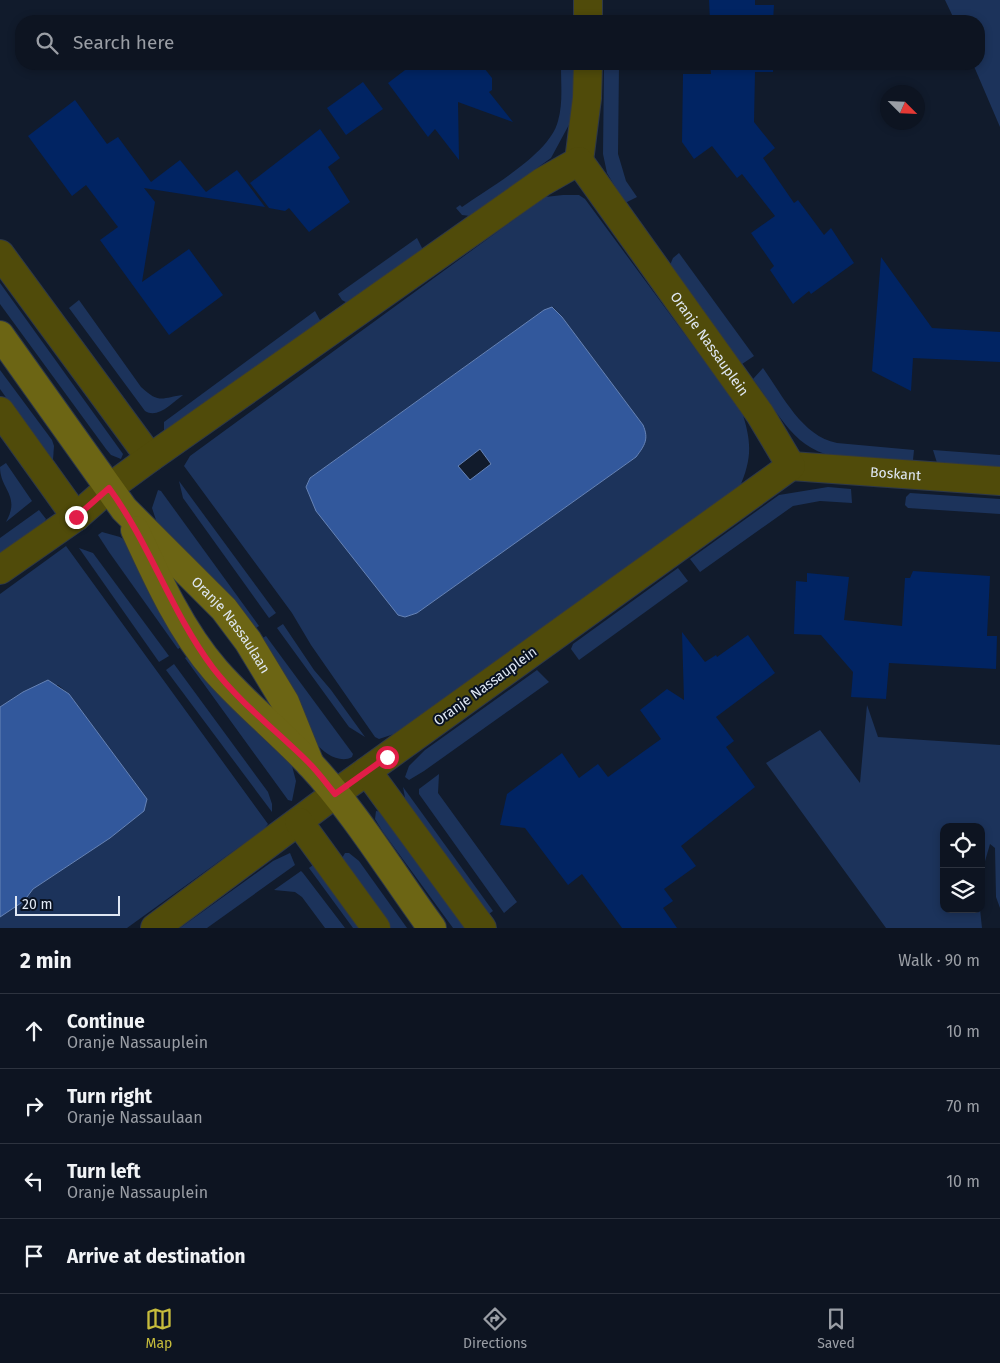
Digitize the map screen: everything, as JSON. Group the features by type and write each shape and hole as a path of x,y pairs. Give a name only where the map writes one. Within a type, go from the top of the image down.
{"street":[{"path":"588,0 588,15"},
{"path":"0,570 76,517 117,498 150,458 534,188 579,161 587,98 588,70"},
{"name":"Oranje Nassauplein","path":"155,928 335,794 791,466 760,414 579,161"},
{"path":"0,254 150,458"},
{"name":"Oranje Nassaulaan","path":"0,335 117,498 186,630 214,670 247,705 310,764 335,794 432,928"},
{"path":"0,411 76,517"},
{"name":"Boskant","path":"791,466 1000,480"},
{"name":"Oranje Nassaulaan","path":"117,498 224,609 248,641 285,702 310,764"},
{"path":"367,771 482,928"},
{"path":"299,822 376,928"}],"shaded area":[{"path":"945,0 1000,0 1000,127 976,70 985,70 985,15 952,15"},
{"path":"561,70 574,70 574,107 571,121 551,158 470,216 462,215 456,208 460,205 462,207 503,180 544,146 553,133 558,121 561,108"},
{"path":"604,70 619,70 618,154 626,181 637,197 625,203 607,173 603,154"},
{"path":"579,195 585,199 742,412 749,442 746,469 739,489 406,730 379,739 375,737 311,645 292,613 184,466 190,456 545,197","holes":["553,307 643,425 636,457 417,613 405,617 306,487 310,478 544,310"]},
{"path":"417,238 423,250 349,304 342,300 338,294"},
{"path":"679,253 754,356 742,364 670,265 673,258"},
{"path":"0,283 123,454 121,459 111,455 106,449 0,304"},
{"path":"79,300 147,393 157,398 183,395 160,412 150,413 145,411 69,308"},
{"path":"552,307 562,317 643,425 646,434 644,445 636,457 417,613 405,617 398,615 316,511 306,487 310,478 544,310","holes":["480,449 491,464 470,480 458,466"]},
{"path":"315,311 321,322 164,434 164,422"},
{"path":"763,368 794,413 813,432 837,443 914,450 913,460 910,463 852,460 824,454 812,448 793,434 753,379"},
{"path":"0,370 52,440 54,446 53,460 47,455 0,389"},
{"path":"933,450 1000,455 1000,470 938,466"},
{"path":"6,463 32,501 6,522 10,513 11,499 3,482 0,467"},
{"path":"179,481 276,613 269,618 183,498"},
{"path":"828,487 851,489 852,503 820,501 793,506 700,572 690,559 779,495"},
{"path":"158,490 161,491 259,626 252,631 158,526 152,508"},
{"path":"910,493 1000,499 1000,514 908,508 905,505 906,497"},
{"path":"39,510 46,519 43,524 0,555 0,538"},
{"path":"102,532 120,537 129,543 185,644 178,649 109,552 98,535"},
{"path":"66,546 268,824 264,829 127,928 0,928 0,917 24,901 33,889 110,838 144,811 147,799 69,694 58,685 23,692 0,707 0,594"},
{"path":"79,548 93,553 169,656 159,662"},
{"path":"678,568 688,581 579,660 571,649 573,644"},
{"path":"283,624 314,670 365,737 349,727 277,628"},
{"path":"266,636 353,754 352,757 347,759 337,758 323,750 316,743 258,641"},
{"path":"192,652 234,704 292,766 296,781 292,801 288,800 185,658"},
{"path":"174,664 268,792 272,804 272,812 166,670"},
{"path":"537,670 549,682 424,771 409,780 405,777 409,766 425,750"},
{"path":"48,680 69,694 147,799 144,811 110,838 33,889 24,901 0,917 0,707 23,692"},
{"path":"867,705 878,737 1000,745 1000,908 996,897 995,848 990,844 985,861 985,823 940,823 940,913 980,913 982,928 886,928 766,763 820,730 860,783"},
{"path":"439,774 438,793 517,902 504,913 419,794 419,789"},
{"path":"403,787 493,911 486,916 406,803"},
{"path":"376,811 387,813 471,928 453,928 383,832 375,819"},
{"path":"290,853 295,865 207,928 180,928 273,861"},
{"path":"345,853 349,853 359,861 407,928 390,928 341,860"},
{"path":"317,862 365,928 353,928 309,868"},
{"path":"301,871 345,928 325,928 302,897 295,892 274,890"}],"building":[{"path":"709,0 755,0 755,5 774,5 773,15 710,15"},
{"path":"405,70 486,70 492,78 492,90 489,92 513,122 458,102 459,160 435,129 428,137 388,83"},
{"path":"711,70 773,70 773,72 755,72 754,122 775,148 763,158 794,203 798,200 824,235 831,228 854,263 811,294 809,291 793,304 770,270 774,266 751,233 775,216 742,174 737,178 712,146 694,159 682,142 683,74 711,74"},
{"path":"363,82 383,109 346,135 327,108"},
{"path":"75,100 107,144 118,137 151,182 180,160 206,192 237,170 265,207 144,188 155,202 142,282 189,249 223,295 169,335 100,240 118,227 86,185 72,196 28,136"},
{"path":"320,129 340,158 328,167 350,202 309,232 289,208 285,211 269,208 250,183"},
{"path":"881,257 932,328 1000,332 1000,362 913,358 911,391 872,371"},
{"path":"913,571 990,576 987,636 997,636 996,669 889,663 886,699 851,697 853,672 821,635 794,634 796,581 807,582 807,573 849,577 844,620 902,626 905,578 910,578"},
{"path":"682,632 705,662 716,655 717,657 748,635 775,673 716,717 734,741 726,747 755,787 681,846 696,866 664,889 673,901 663,908 677,928 622,928 582,874 568,885 525,828 500,825 507,794 562,753 579,778 598,764 608,777 661,739 640,710 667,689 684,700"}],"route":[{"path":"76,517 109,488 124,508 186,630 214,670 247,705 310,764 335,794 387,757"}]}
